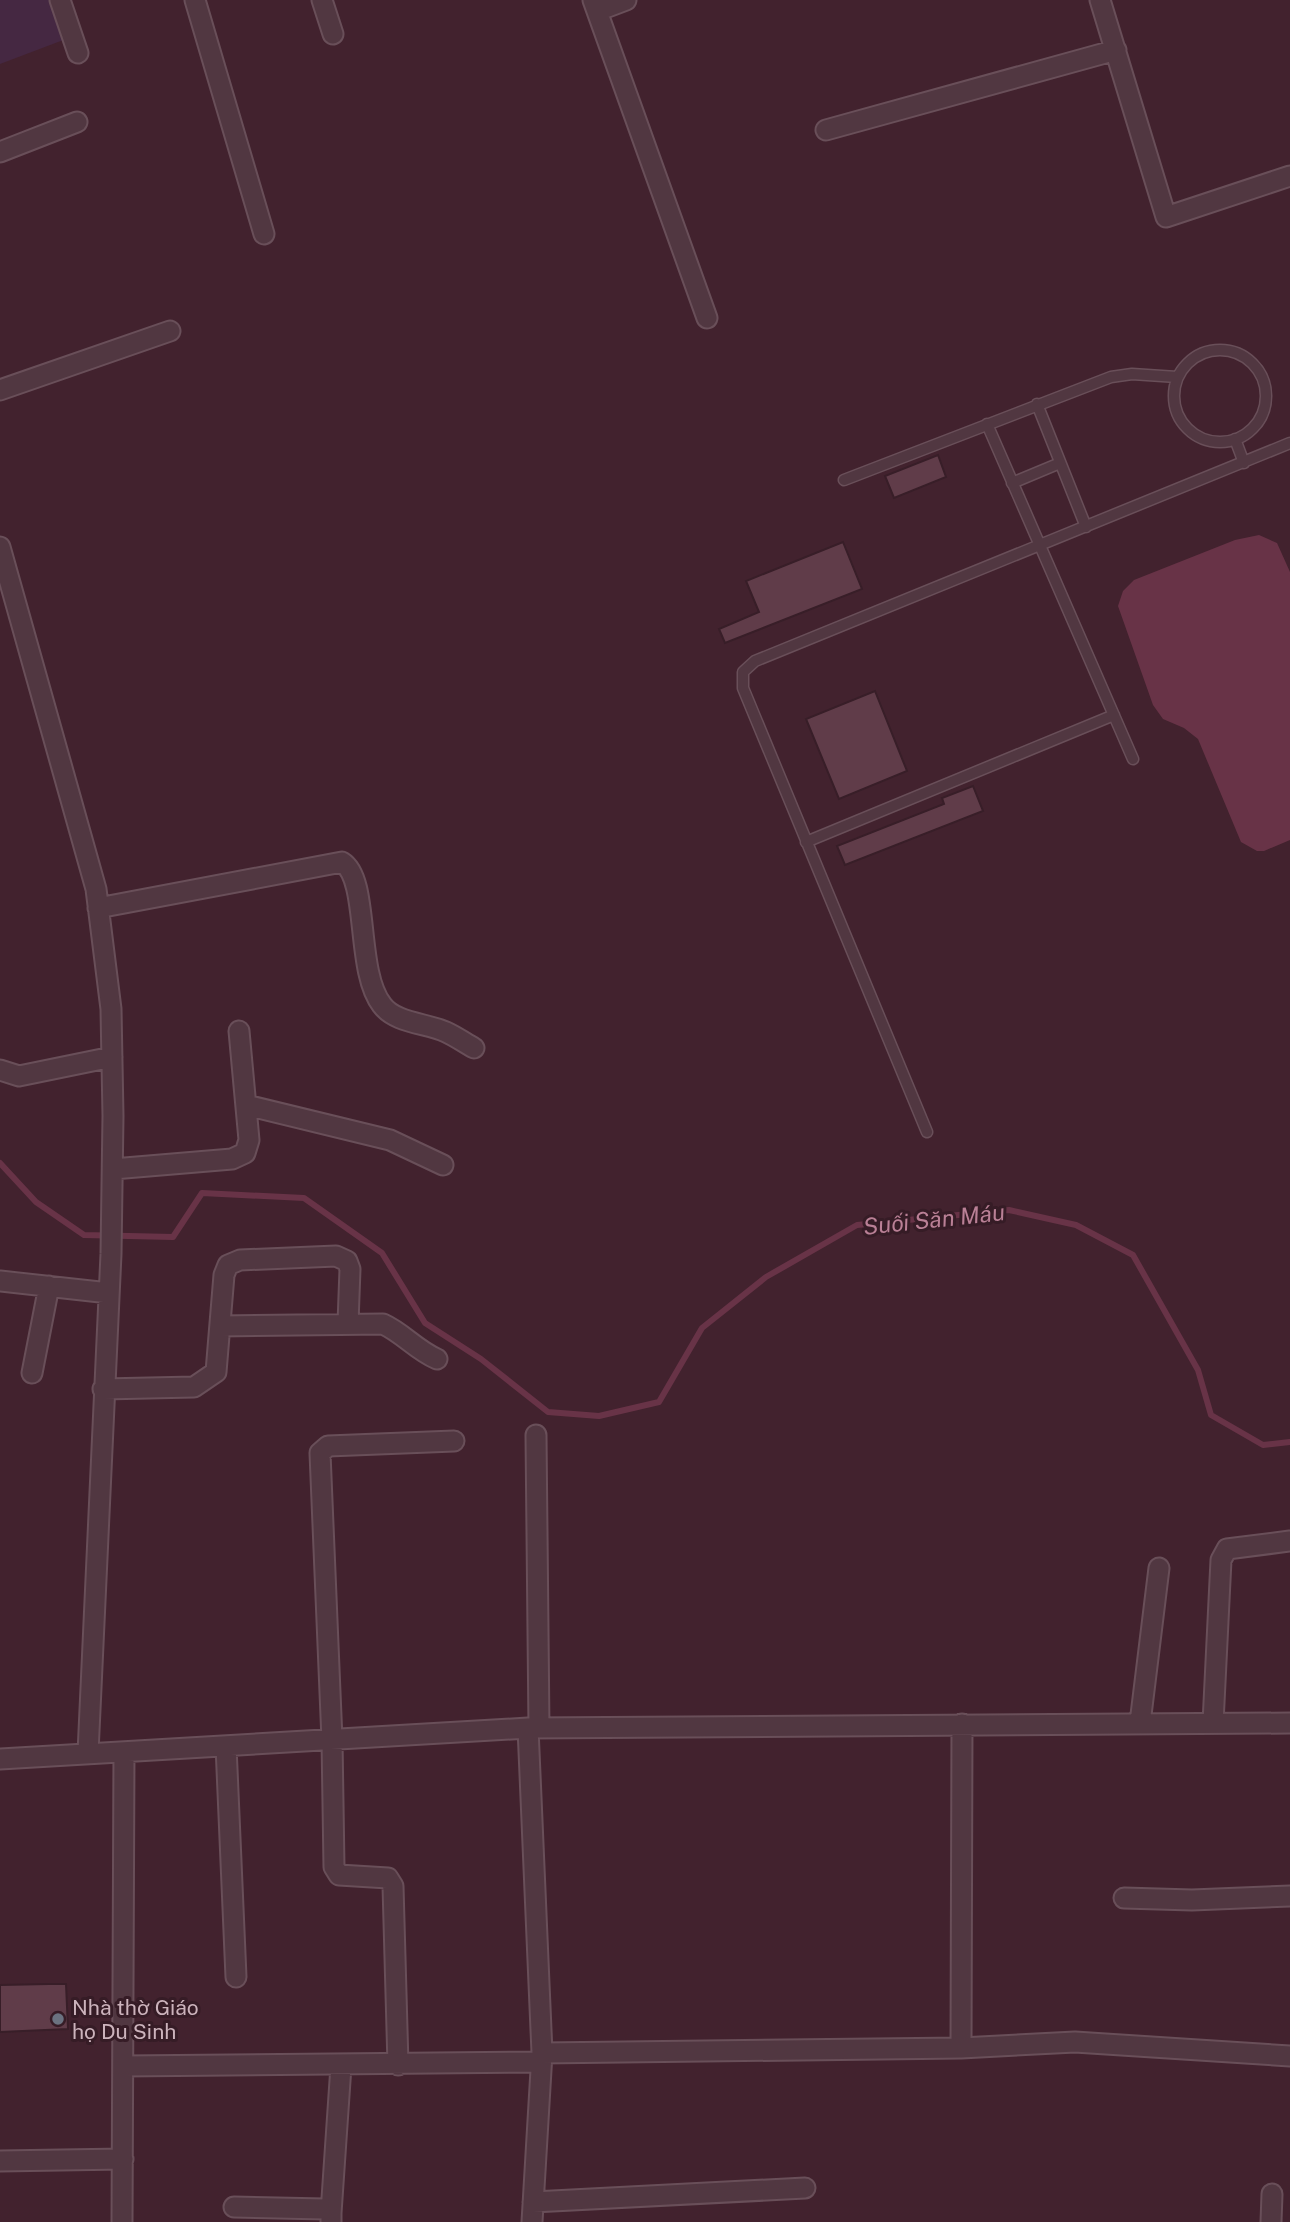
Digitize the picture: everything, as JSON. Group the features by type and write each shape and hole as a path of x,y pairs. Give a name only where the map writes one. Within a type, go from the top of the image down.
{"street":[{"path":"60,0 78,53"},
{"path":"195,0 264,234"},
{"path":"322,0 333,34"},
{"path":"626,0 595,6 707,318"},
{"path":"1100,0 1166,217 1290,176"},
{"path":"827,130 1116,50"},
{"path":"0,152 77,122"},
{"path":"0,390 170,331"},
{"path":"0,547 96,889 111,1009 112,1222 88,1754"},
{"path":"98,908 342,862 349,867 358,887 368,979 382,1006 392,1015 445,1032 474,1048"},
{"path":"113,1168 232,1159 245,1153 249,1140 239,1031"},
{"path":"0,1070 19,1076 112,1057"},
{"path":"246,1105 390,1140 443,1165"},
{"path":"103,1389 194,1387 216,1372 224,1275 228,1265 240,1259 336,1256 346,1261 350,1269 348,1323"},
{"path":"0,1281 109,1293"},
{"path":"32,1373 50,1286"},
{"path":"220,1326 383,1324 396,1330 418,1351 437,1359"},
{"path":"536,1435 533,1728 542,2058 533,2212 805,2188"},
{"path":"398,2065 393,1886 388,1878 337,1873 333,1857 332,1740 320,1454 328,1446 454,1441"},
{"path":"1213,1723 1221,1560 1227,1549 1290,1541"},
{"path":"1140,1723 1159,1568"},
{"path":"0,1759 533,1728 1290,1723"},
{"path":"961,2048 962,1724"},
{"path":"226,1746 236,1977"},
{"path":"122,2222 124,1752"},
{"path":"1124,1899 1192,1900 1290,1896"},
{"path":"124,2066 398,2065 542,2058 961,2048 1075,2042 1290,2056"},
{"path":"331,2218 341,2066"},
{"path":"0,2161 123,2158"},
{"path":"1271,2222 1272,2194"},
{"path":"234,2207 325,2209 331,2218"}],"lane":[{"path":"1213,350 1242,355 1254,365 1262,377 1264,407 1258,421 1235,439 1220,442 1205,439 1191,432 1181,421 1174,399 1177,377 1198,355 1213,350"},
{"path":"844,480 1037,404 1122,374 1177,377"},
{"path":"1037,404 1086,527"},
{"path":"986,424 1133,759"},
{"path":"1235,439 1244,463"},
{"path":"927,1132 743,688 743,672 754,661 1290,443"},
{"path":"1012,483 1060,463"},
{"path":"806,842 1114,715"}],"shaded area":[{"path":"0,0 53,0 66,39 0,64"},
{"path":"1259,535 1277,543 1290,572 1290,840 1264,851 1257,851 1241,842 1198,739 1184,728 1163,719 1153,705 1118,606 1123,591 1134,580 1235,540"}],"building":[{"path":"938,455 946,477 894,498 885,476"},
{"path":"843,542 862,589 725,643 719,629 759,612 746,581"},
{"path":"875,691 907,771 839,799 806,719"},
{"path":"973,786 983,811 845,865 837,846 944,804 942,798"},
{"path":"66,1984 68,2029 0,2032 0,1985"}],"waterway":[{"name":"Suối Săn Máu","path":"0,1163 36,1202 84,1235 173,1237 202,1193 304,1198 382,1253 425,1323 481,1359 548,1412 599,1416 659,1402 702,1328 766,1277 857,1225 1009,1210 1076,1225 1133,1255 1198,1370 1211,1415 1263,1445 1290,1442"}],"place":[{"name":"Nhà thờ Giáo họ Du Sinh","path":"58,2019"}]}
